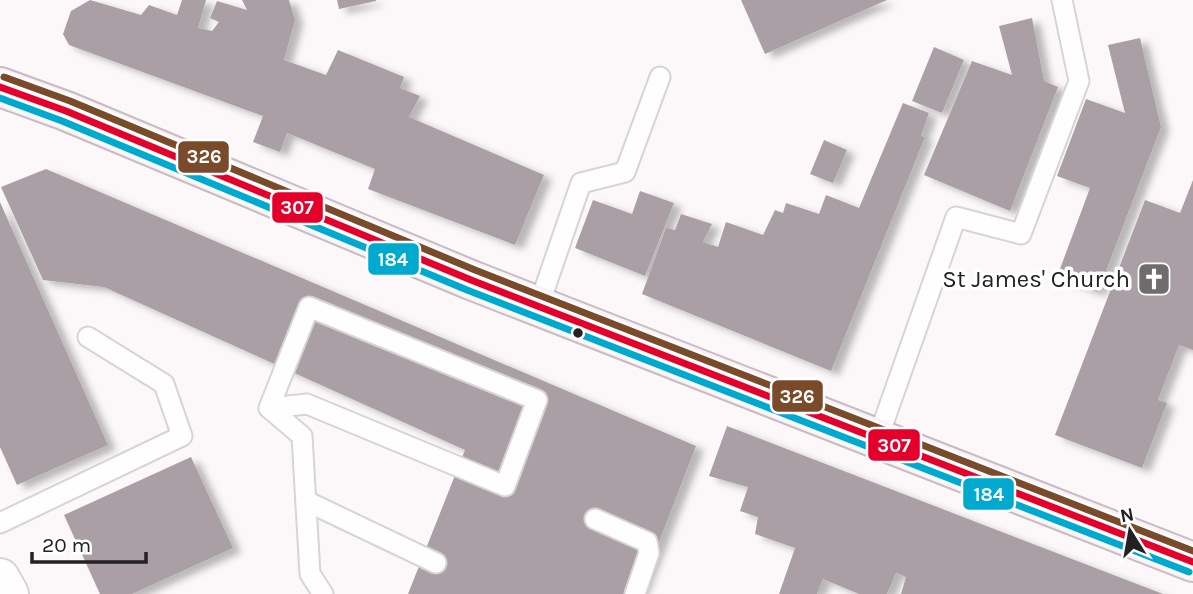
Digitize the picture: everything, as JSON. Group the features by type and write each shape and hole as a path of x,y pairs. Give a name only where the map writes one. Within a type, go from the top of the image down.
{"main road":[{"path":"0,87 66,111 471,280 1193,562"}],"street":[{"path":"0,578 9,594"}],"lane":[{"path":"877,438 956,217 1021,233 1079,81 1062,0"},
{"path":"539,305 580,183 625,172 660,77"},
{"path":"309,307 537,400 513,489 307,404 269,408 309,307"},
{"path":"0,523 183,436 164,384 88,337"},
{"path":"269,408 302,436 310,573 323,594"},
{"path":"306,501 436,563"},
{"path":"595,519 647,542 649,553 635,594"}],"building":[{"path":"90,0 141,15 149,5 177,15 182,0 206,0 198,28 212,31 219,22 210,18 217,1 247,10 242,0 289,0 295,20 284,60 326,75 338,50 404,77 400,88 420,96 409,117 544,175 515,245 368,189 375,169 287,133 280,152 253,142 263,116 69,45 63,34 71,11"},
{"path":"337,0 376,0 376,1 339,9"},
{"path":"741,0 887,0 765,54"},
{"path":"1032,18 1044,81 1058,87 1010,211 924,175 972,61 1012,75 999,26"},
{"path":"1140,38 1161,127 1098,292 1057,277 1090,188 1057,176 1086,99 1125,113 1108,45"},
{"path":"934,47 964,60 942,113 912,101"},
{"path":"903,103 929,113 921,136 925,137 831,371 642,294 666,228 675,230 681,214 712,224 703,242 718,247 726,222 763,235 775,210 783,213 786,203 819,214 826,195 859,208"},
{"path":"824,140 847,150 833,183 810,174"},
{"path":"46,169 696,446 639,594 408,594 465,450 104,287 43,280 1,187"},
{"name":"St James' Church","path":"1193,180 1193,350 1179,345 1158,400 1167,403 1142,468 1055,435 1145,200 1180,213"},
{"path":"640,191 674,203 645,276 575,248 593,200 632,214"},
{"path":"0,202 108,445 17,485 0,447"},
{"path":"727,426 1163,594 901,594 906,577 896,573 887,594 859,594 823,579 817,594 779,594 795,548 755,534 758,517 740,511 748,487 709,476"},
{"path":"191,457 233,548 132,594 100,594 64,515"}],"transit line":[{"name":"326","path":"4,77 70,101 475,270 1193,551"},
{"name":"307","path":"0,87 66,111 471,280 1193,562"},
{"name":"184","path":"0,98 62,121 467,290 1189,572"}],"place":[{"name":"St James' Church","path":"1154,279"}]}
